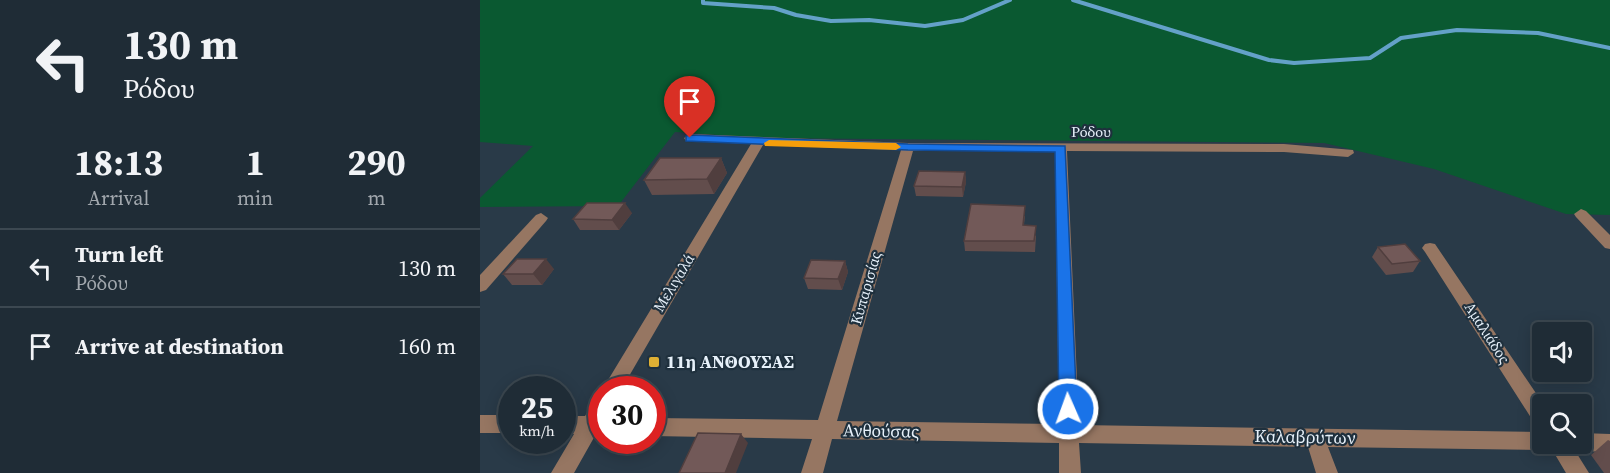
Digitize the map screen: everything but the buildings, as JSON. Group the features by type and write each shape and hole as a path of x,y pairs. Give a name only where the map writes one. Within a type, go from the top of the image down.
{"street":[{"name":"Ρόδου","path":"690,138 758,143 908,147 1284,148 1348,153"},
{"name":"Μελιγαλά","path":"619,376 758,143"},
{"name":"Κυπαρισίας","path":"812,473 908,147"},
{"path":"1061,148 1070,473"},
{"path":"1581,214 1610,244"},
{"path":"480,286 541,218"},
{"name":"Αμαλιάδος","path":"1430,248 1532,403"},
{"path":"480,424 498,424"},
{"name":"Ανθούσας","path":"666,426 1069,433"},
{"name":"Καλαβρύτων","path":"1069,433 1532,441"},
{"path":"562,473 588,436"},
{"path":"1315,438 1327,473"},
{"path":"1592,442 1610,442"},
{"path":"1565,454 1578,473"}],"green space":[{"path":"480,0 1610,0 1610,215 1566,214 1434,169 1324,143 762,138 675,132 618,206 480,207 480,198 533,146 480,142"}],"waterway":[{"path":"703,0 703,3 774,8 796,15 831,21 869,20 925,26 963,20 1010,0"},
{"path":"1073,0 1269,60 1294,63 1370,58 1401,38 1457,30 1538,33 1610,48"}],"slow traffic":[{"path":"769,143 896,147"}],"place":[{"name":"11η ΑΝΘΟΥΣΑΣ","path":"654,362"}],"route":[{"path":"690,138 758,143 1061,148 1068,409"}]}
